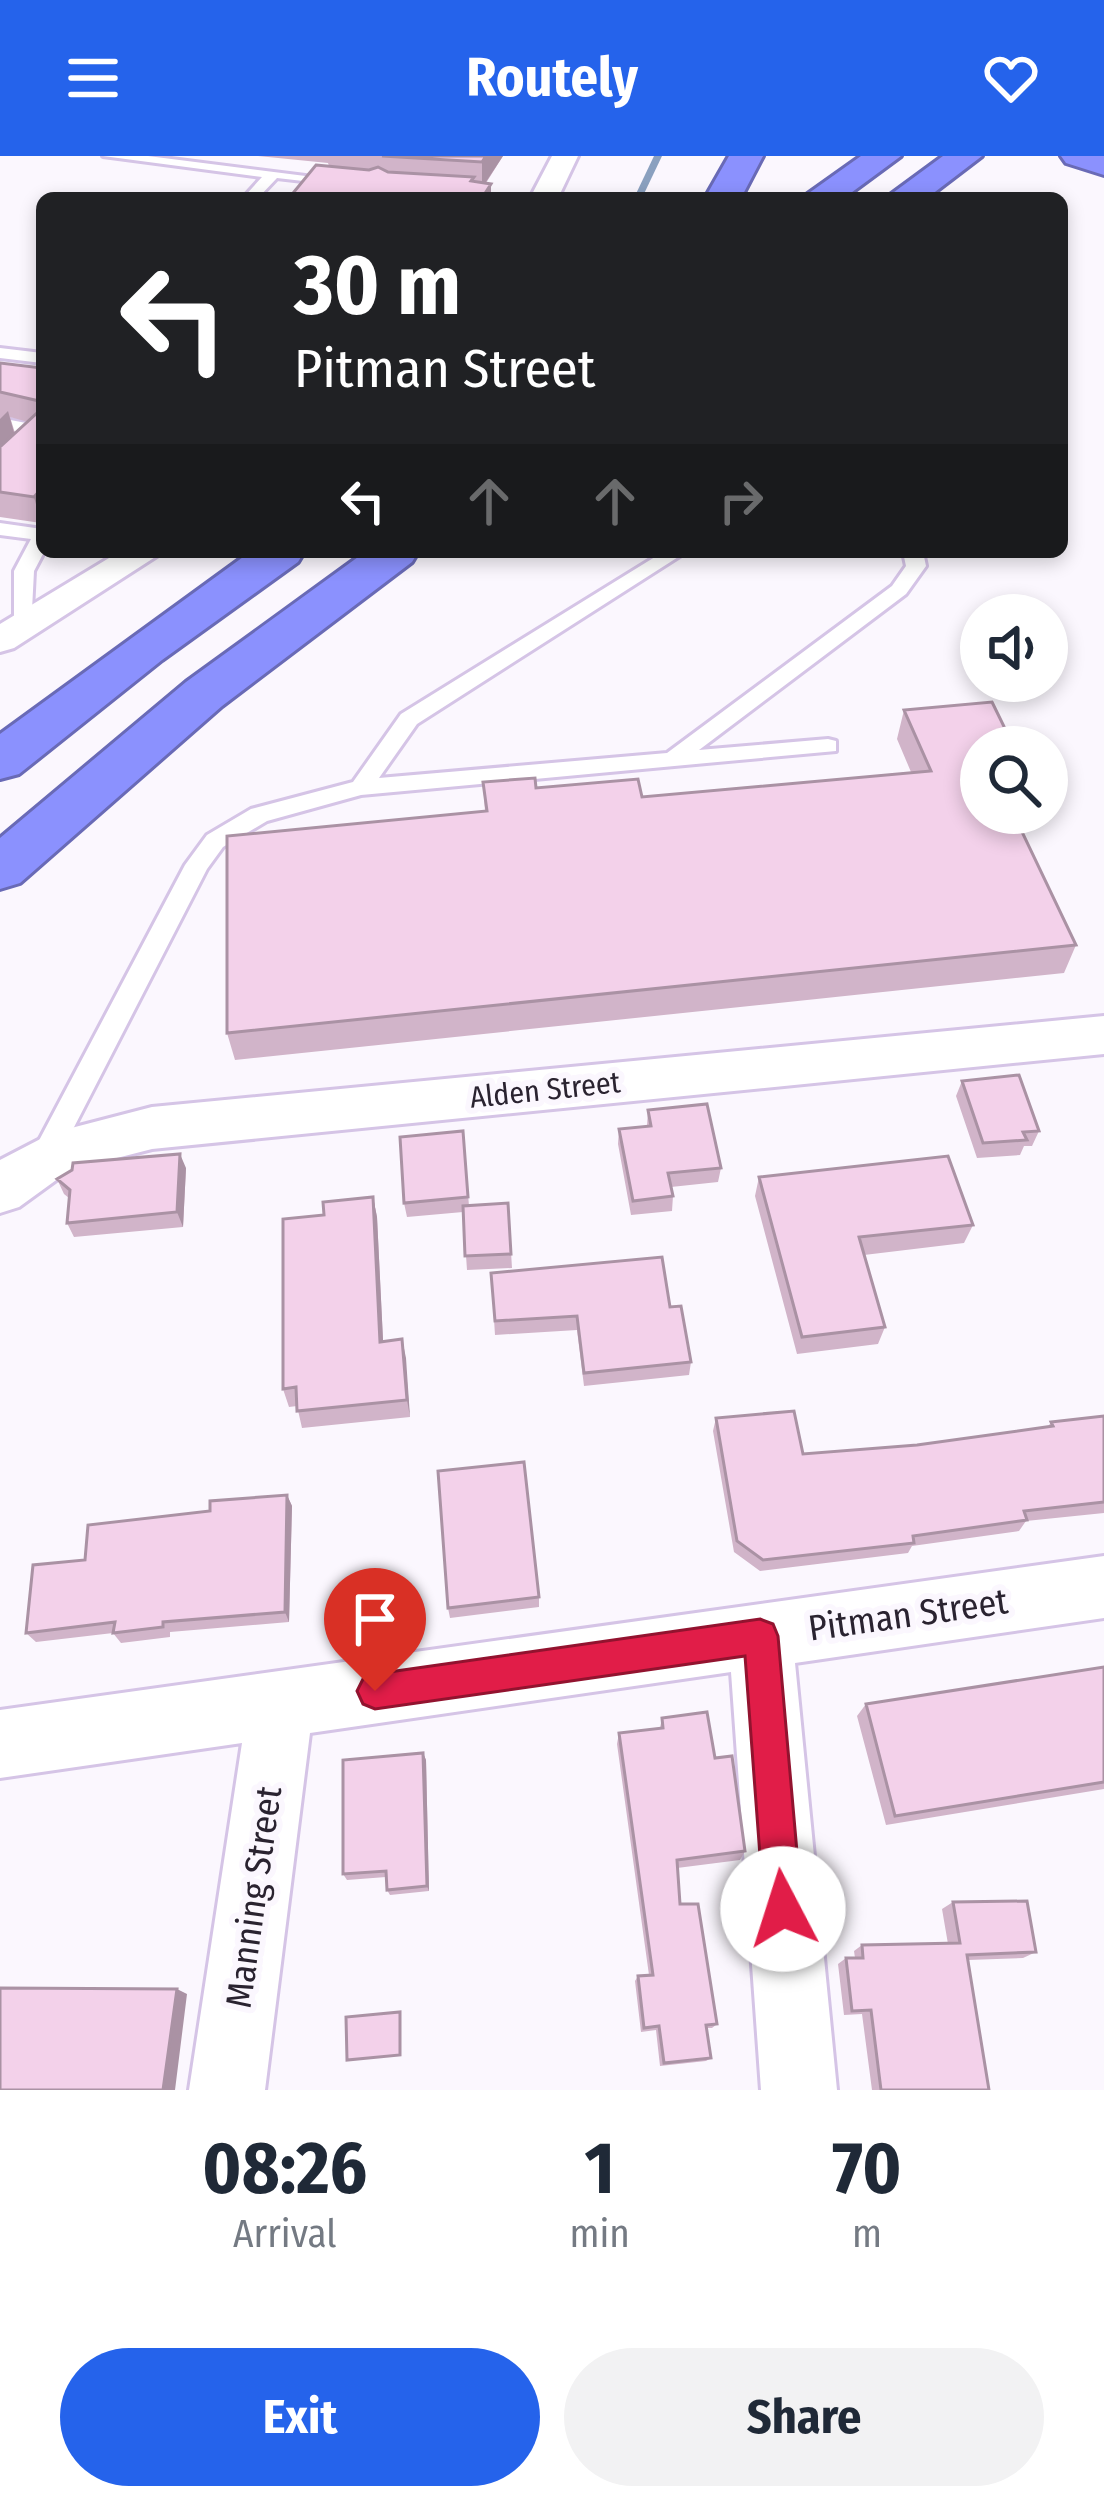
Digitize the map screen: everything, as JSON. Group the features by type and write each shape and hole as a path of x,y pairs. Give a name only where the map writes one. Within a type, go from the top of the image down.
{"highway":[{"path":"725,192 746,156"},
{"path":"829,192 884,156"},
{"path":"913,192 965,156"},
{"path":"1078,156 1104,165"},
{"path":"0,761 144,649 273,558"},
{"path":"0,869 204,694 387,558"}],"street":[{"path":"547,192 565,156"},
{"path":"12,632 136,558"},
{"name":"Alden Street","path":"0,1191 44,1158 83,1142 152,1127 1104,1035"},
{"name":"Pitman Street","path":"0,1744 1104,1587"},
{"path":"760,1636 799,2090"},
{"name":"Manning Street","path":"227,2090 281,1705"}],"lane":[{"path":"110,156 352,183"},
{"path":"256,192 272,175"},
{"path":"434,191 443,192"},
{"path":"0,353 36,357"},
{"path":"0,423 36,430 0,470"},
{"path":"0,529 36,535"},
{"path":"12,632 24,571 36,548"},
{"path":"361,787 409,719 666,558"},
{"path":"673,760 899,590 916,566 914,558"},
{"path":"44,1158 196,865 215,841 259,815 361,787 828,746"}],"building":[{"path":"382,156 486,156 482,162"},
{"path":"316,165 474,177 471,181 491,184 486,192 294,192"},
{"path":"0,363 36,367 36,400 0,392"},
{"path":"36,414 34,497 0,492 0,447"},
{"path":"992,702 1004,726 960,726 960,834 1023,834 1076,945 227,1033 227,836 487,811 483,782 535,778 536,788 638,779 642,797 931,771 904,710"},
{"path":"1019,1075 1039,1131 1023,1132 1027,1140 983,1143 962,1081"},
{"path":"707,1104 721,1168 668,1173 673,1196 633,1201 619,1129 651,1126 648,1110"},
{"path":"463,1131 468,1197 404,1203 400,1137"},
{"path":"180,1154 177,1212 67,1223 70,1190 57,1179 72,1170 73,1163"},
{"path":"948,1156 973,1225 859,1237 885,1327 802,1337 759,1177"},
{"path":"373,1197 380,1342 402,1339 407,1400 297,1411 296,1387 283,1389 283,1219 324,1215 323,1202"},
{"path":"508,1203 511,1254 465,1256 463,1206"},
{"path":"662,1257 670,1307 681,1306 691,1362 584,1373 577,1316 495,1321 491,1273"},
{"path":"794,1411 803,1454 917,1445 1104,1416 1104,1502 1024,1511 1027,1520 913,1536 914,1543 763,1560 737,1541 716,1418"},
{"path":"524,1462 539,1597 448,1608 438,1471"},
{"path":"287,1495 285,1612 163,1622 163,1627 113,1633 115,1622 26,1633 33,1565 85,1560 88,1525 210,1511 210,1501"},
{"path":"1104,1667 1104,1782 895,1816 866,1704"},
{"path":"707,1712 715,1758 732,1756 745,1851 677,1860 680,1904 698,1904 717,2024 706,2025 711,2058 664,2063 659,2026 644,2028 638,1976 653,1975 619,1733 663,1728 662,1718"},
{"path":"423,1753 427,1886 387,1890 386,1871 343,1874 343,1760"},
{"path":"1027,1901 1036,1952 967,1955 989,2090 881,2090 871,2010 852,2011 846,1958 863,1958 862,1945 960,1943 953,1902"},
{"path":"0,1988 177,1989 163,2090 0,2090"},
{"path":"400,2012 400,2055 347,2060 346,2017"}],"waterway":[{"path":"641,192 658,156"}],"route":[{"path":"375,1691 760,1636 783,1909"}]}
